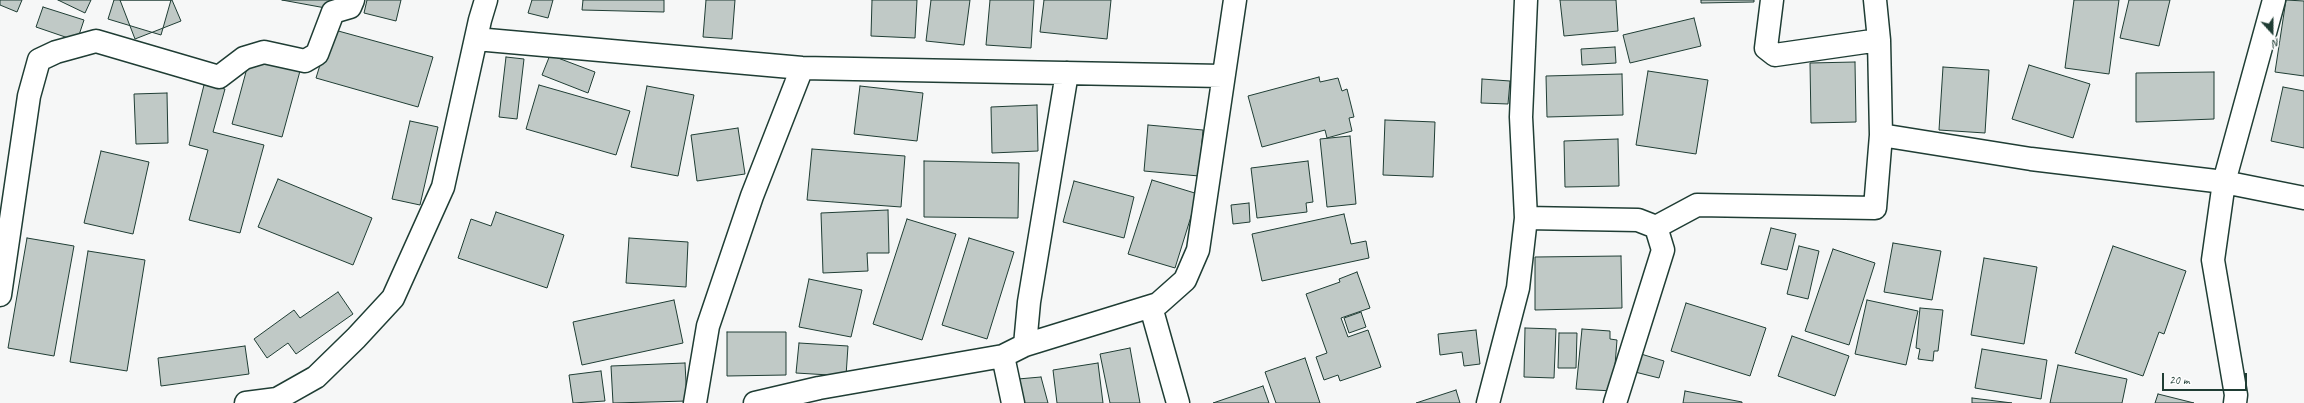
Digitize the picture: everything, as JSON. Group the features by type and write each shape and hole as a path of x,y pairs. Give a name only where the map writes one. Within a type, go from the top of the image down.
{"street":[{"path":"0,295 29,96 40,60 56,52 96,41 219,77 244,58 264,52 305,61 317,54 333,12 350,7 354,0"},
{"path":"246,403 280,402 316,377 356,338 393,298 443,187 486,0"},
{"path":"755,403 819,388 1003,356 1025,345 1158,304 1185,280 1198,250 1222,76 1235,0"},
{"path":"1488,403 1518,288 1526,218 1521,117 1526,0"},
{"path":"1772,0 1766,48 1775,55 1879,40"},
{"path":"1526,218 1638,220 1656,227 1697,205 1876,208 1881,135 1879,40 1875,0"},
{"path":"2235,403 2236,395 2213,260 2224,182 2274,0"},
{"path":"476,39 802,68 1222,76"},
{"path":"695,403 708,326 752,196 802,68"},
{"path":"1025,345 1029,302 1067,73"},
{"path":"1881,135 2032,159 2224,182 2304,198"},
{"path":"1615,403 1663,250 1656,227"},
{"path":"1151,307 1178,403"},
{"path":"1003,356 1013,403"}],"building":[{"path":"0,0 22,0 17,12 0,5"},
{"path":"58,0 91,0 85,13"},
{"path":"114,0 171,0 161,35 108,19"},
{"path":"120,0 172,0 181,21 135,39"},
{"path":"282,0 333,0 331,9"},
{"path":"367,0 401,0 396,21 364,13"},
{"path":"532,0 553,0 548,18 528,13"},
{"path":"583,0 664,0 664,12 582,10"},
{"path":"706,0 735,0 732,39 703,37"},
{"path":"872,0 917,0 915,38 871,36"},
{"path":"931,0 970,0 964,45 926,41"},
{"path":"990,0 1034,0 1031,48 986,45"},
{"path":"1044,0 1111,0 1107,39 1040,32"},
{"path":"1560,0 1616,0 1618,31 1564,36"},
{"path":"1701,0 1754,0 1754,2 1701,3"},
{"path":"2074,0 2119,0 2109,74 2065,68"},
{"path":"2129,0 2170,0 2159,46 2120,38"},
{"path":"2286,0 2304,1 2304,76 2275,72"},
{"path":"43,7 84,20 77,41 36,27"},
{"path":"1694,18 1701,46 1630,63 1623,35"},
{"path":"331,29 433,57 418,107 316,78"},
{"path":"1615,47 1616,63 1582,65 1581,49"},
{"path":"550,55 595,72 588,93 542,75"},
{"path":"250,57 300,71 282,137 232,124"},
{"path":"506,57 524,59 517,119 499,117"},
{"path":"1855,62 1856,122 1811,123 1810,63"},
{"path":"2029,65 2090,84 2073,138 2012,119"},
{"path":"1943,67 1989,70 1985,133 1939,130"},
{"path":"1648,71 1708,80 1696,154 1636,145"},
{"path":"2214,72 2214,119 2136,122 2136,73"},
{"path":"1622,74 1623,115 1547,117 1546,76"},
{"path":"1319,77 1320,82 1338,78 1342,91 1347,89 1354,117 1349,118 1352,131 1327,138 1325,130 1262,147 1248,96"},
{"path":"1482,79 1510,81 1508,104 1481,103"},
{"path":"204,85 225,89 213,132 264,145 240,233 189,220 208,150 189,145"},
{"path":"539,85 630,111 616,155 526,129"},
{"path":"647,86 694,95 678,176 631,167"},
{"path":"860,86 923,93 917,141 854,134"},
{"path":"2283,87 2304,91 2304,148 2271,141"},
{"path":"167,93 168,143 136,144 134,94"},
{"path":"1037,105 1038,151 992,153 991,107"},
{"path":"1385,120 1435,122 1433,177 1383,175"},
{"path":"410,121 438,127 420,205 392,199"},
{"path":"1148,125 1203,130 1199,176 1144,171"},
{"path":"738,128 745,174 697,181 691,135"},
{"path":"1350,136 1356,204 1327,207 1320,139"},
{"path":"1618,139 1619,186 1565,187 1564,141"},
{"path":"812,149 905,156 901,207 807,200"},
{"path":"101,151 149,162 133,234 84,223"},
{"path":"924,161 1019,163 1018,218 924,217"},
{"path":"1308,161 1313,202 1306,203 1307,212 1257,218 1251,168"},
{"path":"278,179 372,218 353,265 258,227"},
{"path":"1152,180 1198,194 1175,268 1128,254"},
{"path":"1074,181 1134,197 1124,238 1063,222"},
{"path":"1249,203 1250,222 1233,224 1231,205"},
{"path":"888,210 889,253 867,253 868,271 823,273 821,213"},
{"path":"496,212 564,235 547,288 458,258 471,219 491,226"},
{"path":"1344,214 1351,244 1366,241 1369,258 1262,281 1252,234"},
{"path":"907,219 956,234 922,340 873,324"},
{"path":"1771,228 1796,234 1787,270 1761,264"},
{"path":"27,238 74,246 54,356 8,348"},
{"path":"629,238 688,242 686,287 626,283"},
{"path":"969,238 1014,252 987,339 942,325"},
{"path":"1893,243 1941,251 1932,300 1884,292"},
{"path":"1799,246 1819,251 1808,299 1787,294"},
{"path":"2113,246 2186,271 2164,334 2159,332 2143,376 2075,353"},
{"path":"1833,249 1875,263 1849,345 1805,331"},
{"path":"88,251 145,260 127,371 70,362"},
{"path":"1621,256 1622,308 1535,310 1535,257"},
{"path":"1984,258 2037,267 2024,344 1971,335"},
{"path":"1357,272 1370,308 1341,318 1348,337 1368,330 1381,367 1340,381 1338,375 1324,380 1316,357 1327,353 1306,294 1340,282 1339,279"},
{"path":"809,279 862,290 851,337 799,327"},
{"path":"338,292 353,314 296,354 288,343 267,358 254,339 294,310 300,318"},
{"path":"674,300 683,343 582,365 573,322"},
{"path":"1867,300 1918,311 1906,365 1855,354"},
{"path":"1686,303 1766,328 1750,376 1671,351"},
{"path":"1920,308 1943,310 1938,351 1934,351 1933,361 1918,359 1920,349 1916,348"},
{"path":"1361,312 1366,327 1349,333 1344,318"},
{"path":"1525,328 1556,329 1554,378 1524,377"},
{"path":"1582,329 1610,331 1610,339 1617,340 1613,391 1576,389"},
{"path":"1476,330 1480,364 1464,366 1462,352 1440,355 1438,334"},
{"path":"727,332 786,332 786,375 727,376"},
{"path":"1559,333 1577,333 1576,368 1558,368"},
{"path":"1792,336 1849,356 1835,396 1778,376"},
{"path":"799,343 848,346 846,376 796,373"},
{"path":"245,346 249,374 161,386 158,358"},
{"path":"1130,348 1140,403 1110,403 1100,354"},
{"path":"1982,349 2047,360 2041,399 1975,388"},
{"path":"1641,354 1664,361 1659,378 1635,372"},
{"path":"1305,358 1320,403 1276,403 1265,372"},
{"path":"685,363 687,401 613,403 611,366"},
{"path":"1098,363 1103,403 1057,403 1053,370"},
{"path":"2058,365 2127,379 2122,403 2050,403"},
{"path":"601,371 605,401 573,403 569,375"},
{"path":"1041,377 1048,403 1022,403 1018,379"},
{"path":"1263,386 1269,403 1213,403"},
{"path":"1456,390 1460,403 1416,403"},
{"path":"1685,391 1742,402 1742,403 1683,403"},
{"path":"2158,394 2194,403 2155,403"},
{"path":"1972,398 2012,403 1972,403"}]}
